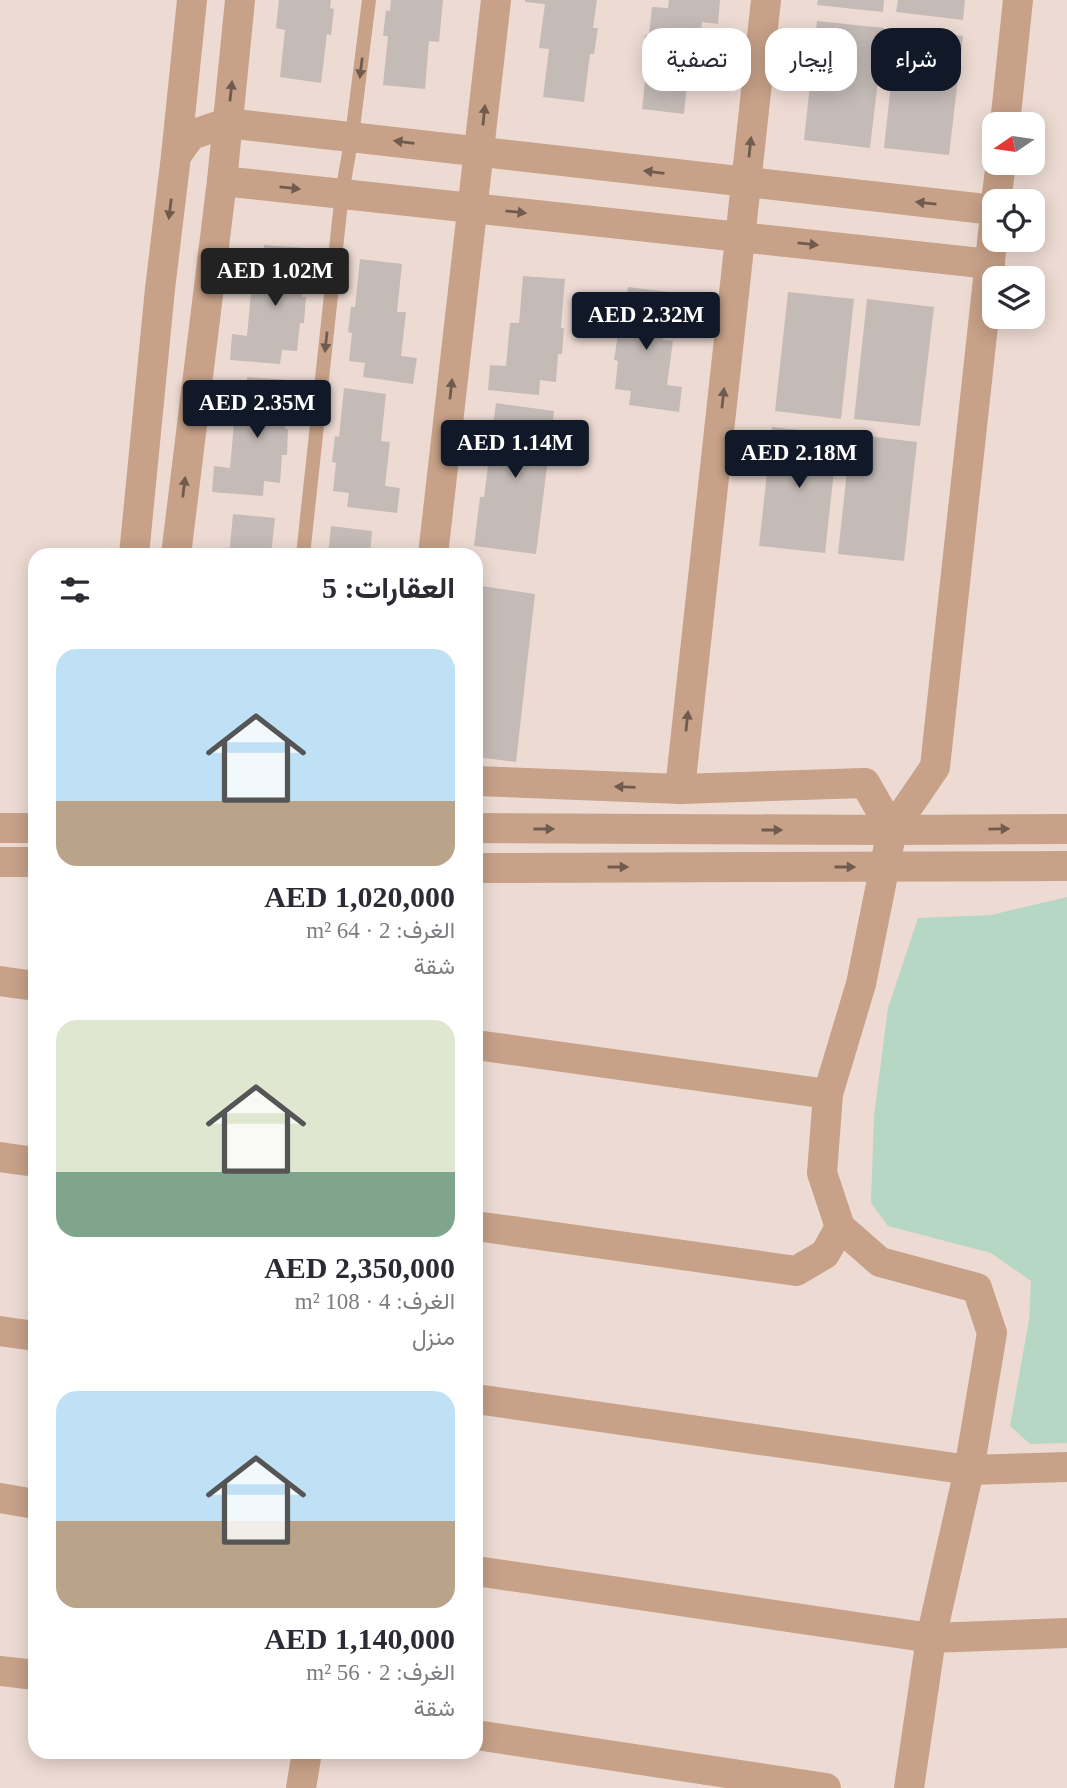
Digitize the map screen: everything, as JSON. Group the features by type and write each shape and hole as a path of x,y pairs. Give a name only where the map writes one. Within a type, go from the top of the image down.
{"street":[{"path":"135,548 192,0"},
{"path":"177,548 222,181 240,0"},
{"path":"434,548 496,0"},
{"path":"680,789 766,0"},
{"path":"1006,112 1018,0"},
{"path":"176,156 191,135 228,123 982,209"},
{"path":"222,181 990,264"},
{"path":"909,1788 931,1638 969,1470 992,1333 977,1288 880,1262 840,1227 822,1173 828,1094 861,984 892,830 935,767 991,252"},
{"path":"483,781 680,789 864,783 892,830"},
{"path":"0,828 28,828"},
{"path":"483,828 1067,829"},
{"path":"0,862 28,862"},
{"path":"483,868 1067,866"},
{"path":"0,981 28,985"},
{"path":"483,1046 828,1094"},
{"path":"0,1157 28,1161"},
{"path":"483,1227 796,1271 825,1254 840,1227"},
{"path":"0,1331 28,1335"},
{"path":"483,1400 969,1470 1067,1466"},
{"path":"0,1499 28,1503"},
{"path":"483,1573 931,1638 1067,1633"},
{"path":"0,1671 28,1674"},
{"path":"483,1736 826,1788"},
{"path":"301,1788 306,1759"}],"lane":[{"path":"304,548 342,193 369,0"}],"shaded area":[{"path":"0,0 1067,0 1067,1788 0,1788"}],"green space":[{"path":"1067,897 1067,1443 1030,1444 1010,1426 1029,1320 1031,1281 991,1253 888,1226 871,1203 874,1116 888,1008 918,918 991,915"}],"building":[{"path":"279,0 331,0 330,8 334,9 331,35 327,34 321,83 280,77 285,30 276,28"},
{"path":"391,0 443,0 439,42 429,41 425,89 383,85 388,36 383,36 386,10 390,11"},
{"path":"525,0 597,0 593,28 598,28 594,54 590,54 584,102 543,97 549,49 539,48 545,4"},
{"path":"669,0 720,0 718,24 702,22 701,28 650,28 652,7 668,8"},
{"path":"818,0 884,0 883,12 817,5"},
{"path":"898,0 965,0 963,20 896,12"},
{"path":"817,21 884,28 871,28 871,91 877,91 870,148 804,140 809,91 857,91 857,28 816,28"},
{"path":"644,91 686,91 684,114 642,109"},
{"path":"890,91 957,91 949,155 884,148"},
{"path":"264,245 307,248 302,297 306,297 304,323 300,323 297,351 282,350 280,364 230,360 232,334 247,336 251,292 261,293"},
{"path":"360,259 402,264 397,312 406,312 401,356 417,358 413,384 363,377 365,363 349,361 352,333 348,332 351,307 355,307"},
{"path":"523,276 565,279 562,354 558,354 556,382 540,380 539,395 488,390 490,365 506,366 510,323 519,323"},
{"path":"628,287 669,292 663,340 673,341 667,385 682,387 679,412 629,405 631,391 615,389 618,361 614,360 618,334 621,335"},
{"path":"788,292 854,299 841,419 775,411"},
{"path":"867,299 934,307 920,426 854,419"},
{"path":"247,377 289,380 285,429 288,429 287,455 282,455 280,483 264,481 263,496 212,492 214,466 230,468 234,423 243,424"},
{"path":"344,388 386,394 381,441 390,442 385,486 400,488 397,513 347,507 349,493 333,491 336,463 332,462 335,436 339,437"},
{"path":"496,403 554,411 536,554 474,546 480,497 484,497"},
{"path":"772,427 838,434 825,553 759,546"},
{"path":"851,434 917,442 904,561 838,554"},
{"path":"233,514 275,518 272,548 230,548"},
{"path":"331,526 372,531 371,548 329,548"},
{"path":"483,586 535,594 516,762 483,758"}]}
